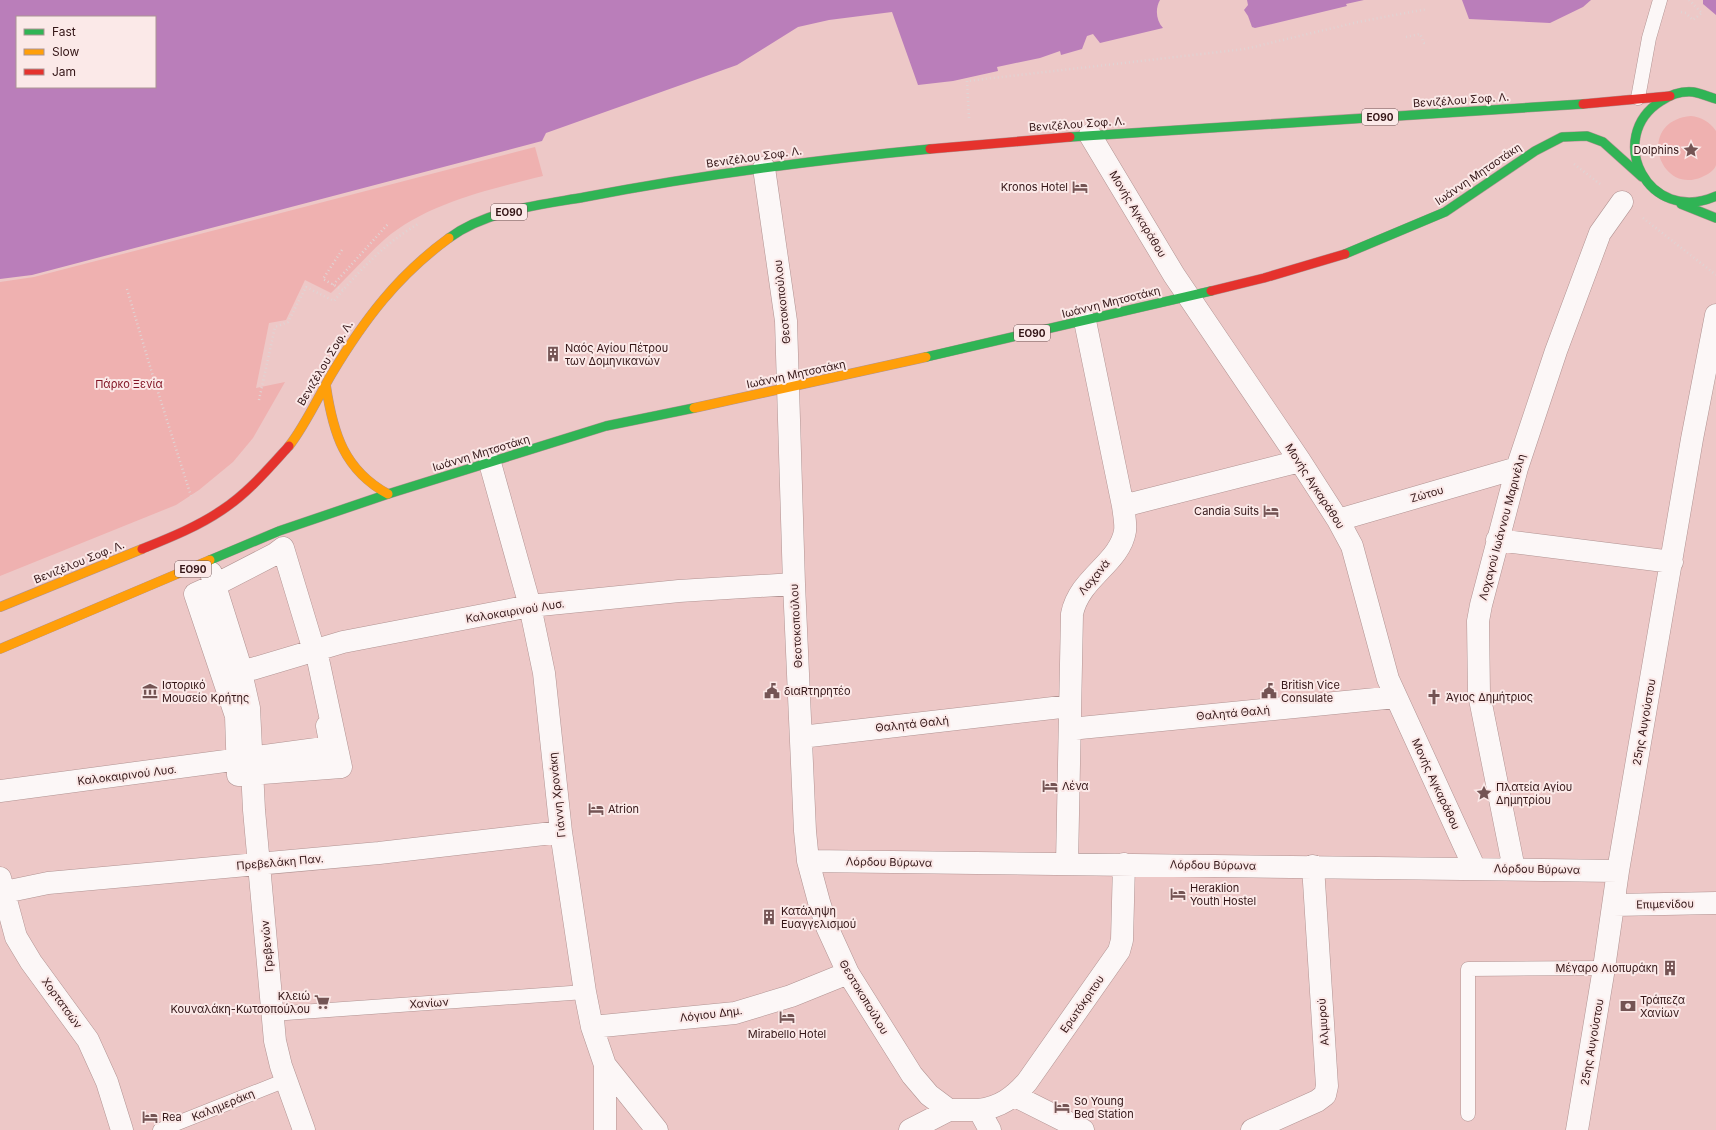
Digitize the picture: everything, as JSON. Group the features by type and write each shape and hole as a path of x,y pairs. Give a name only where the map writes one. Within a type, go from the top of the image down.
{"main road":[{"name":"ΕΟ90","path":"1716,99 1694,92 1670,96 1657,103 1646,113 1636,133 1634,156 1642,177 1656,192 1716,218"},
{"name":"Βενιζέλου Σοφ. Λ.","path":"0,607 150,546 200,523 223,510 262,476 291,443 326,386 354,335 410,269 459,231 495,216 533,206 645,185 846,157 1090,135 1574,105 1670,96"},
{"name":"Ιωάννη Μητσοτάκη","path":"388,494 606,426 788,388 1085,321 1308,266 1393,236 1445,212 1535,151 1562,137 1577,135 1587,136 1603,142 1616,152 1642,177"},
{"name":"ΕΟ90","path":"1675,201 1696,203 1716,196"},
{"path":"326,386 330,410 337,432 351,462 364,479 388,494"},
{"name":"ΕΟ90","path":"0,649 279,531 388,494"}],"street":[{"name":"Μονής Αγκαράθου","path":"1090,135 1189,296 1338,520 1356,557 1388,679 1475,868"},
{"name":"Θεοτοκοπούλου","path":"764,168 786,321 794,584 808,861 827,927 848,974 912,1075 929,1095 949,1110"},
{"name":"Λοχαγού Ιωάννου Μαρινέλη","path":"1514,868 1479,694 1478,622 1497,540 1517,468 1591,255 1600,233 1622,202"},
{"name":"25ης Αυγούστου","path":"1577,1130 1614,905 1618,871 1716,315"},
{"name":"Λαχανά","path":"1067,864 1072,614 1074,602 1081,590 1119,548 1126,529 1085,321"},
{"path":"1122,506 1300,461"},
{"name":"Γιάννη Χρονάκη","path":"490,463 530,606 544,673 561,832 585,992 592,1026 605,1065 605,1130"},
{"name":"Ζώτου","path":"1338,520 1517,468"},
{"path":"1497,540 1672,562"},
{"path":"248,764 236,716 195,594 276,554 283,548 314,651"},
{"path":"208,562 242,672 249,708 248,764"},
{"name":"Καλοκαιρινού Λυσ.","path":"242,672 343,642 530,606 679,591 794,584"},
{"name":"Καλοκαιρινού Λυσ.","path":"0,791 197,766 248,764 331,747 314,651"},
{"name":"Θαλητά Θαλή","path":"1070,729 1396,697"},
{"name":"Θαλητά Θαλή","path":"801,736 1070,706"},
{"name":"Γρεβενών","path":"248,764 260,864 272,1014 278,1055 304,1130"},
{"name":"Πρεβελάκη Παν.","path":"1,887 260,864 561,832"},
{"name":"Λόρδου Βύρωνα","path":"808,861 1514,868 1618,871"},
{"name":"Ερωτόκριτου","path":"979,1110 998,1106 1015,1096 1027,1082 1119,951 1122,940 1124,864"},
{"name":"Αλμυρού","path":"1252,1130 1317,1101 1325,1095 1327,1086 1313,866"},
{"name":"Χορτατσών","path":"1,887 16,937 21,948 88,1040 97,1057 122,1130"},
{"name":"Επιμενίδου","path":"1614,905 1716,903"},
{"name":"Λόγιου Δημ.","path":"592,1026 735,1013 791,996 848,974"},
{"path":"605,1065 657,1130"},
{"path":"1015,1096 1083,1130"},
{"path":"910,1130 949,1110 979,1110 990,1130"}],"lane":[{"path":"1638,98 1650,38 1660,0"},
{"path":"1468,1114 1468,969 1604,968"},
{"name":"Χανίων","path":"272,1014 585,992"},
{"name":"Καλημεράκη","path":"160,1130 286,1080"}],"path":[{"path":"1686,13 1693,20 1702,13 1689,0"},
{"path":"969,113 967,81 1246,49 1358,22 1427,9"},
{"path":"1406,37 1420,34 1424,43 1427,43"},
{"path":"333,285 388,224"},
{"path":"323,279 342,250"},
{"path":"127,288 152,373 200,523"},
{"path":"258,400 275,327 288,322 306,288 334,301 343,290"}],"green space":[{"path":"1691,116 1705,120 1716,131 1716,165 1708,174 1702,177 1687,180 1674,176 1665,167 1659,156 1659,143 1663,130 1674,121"},
{"name":"Πάρκο Ξενία","path":"535,147 543,176 481,192 420,216 402,226 385,239 331,293 305,280 286,320 269,323 256,388 285,382 253,438 233,462 199,490 176,505 0,576 0,282 34,277"}],"shaded area":[{"path":"0,0 1160,0 1157,7 1157,14 1159,22 1163,28 1100,43 1093,34 1087,36 1082,49 1061,55 1060,51 1040,58 997,67 998,71 953,81 918,85 892,12 829,20 798,27 737,65 546,133 542,141 32,275 0,279"},
{"path":"1247,0 1364,0 1346,4 1347,6 1255,28 1252,27 1244,10 1248,5"},
{"path":"1462,0 1591,0 1583,7 1550,23 1469,19"},
{"path":"1703,0 1716,0 1716,15 1703,4"}],"traffic: fast":[{"path":"1716,99 1699,93 1685,92 1676,94 1661,101 1644,117 1636,135 1635,155 1642,173 1654,189 1671,199 1692,202 1716,196"},
{"path":"1070,137 1583,104"},
{"path":"1345,254 1445,212 1535,151 1562,137 1587,136 1603,142 1642,177"},
{"path":"449,238 480,221 532,206 714,175 800,163 930,149"},
{"path":"1681,204 1716,218"},
{"path":"926,357 1211,291"},
{"path":"210,560 279,531 388,494 606,426 694,408"}],"traffic: slow":[{"path":"289,446 305,422 343,355 369,318 383,300 413,268 449,238"},
{"path":"694,408 926,357"},
{"path":"326,386 332,419 343,449 361,474 388,494"},
{"path":"0,607 142,549"},
{"path":"0,649 210,560"}],"traffic: jam":[{"path":"1583,104 1670,96"},
{"path":"930,149 1070,137"},
{"path":"1211,291 1264,278 1345,254"},
{"path":"142,549 193,527 232,503 241,496 289,446"}],"place":[{"name":"Dolphins","path":"1691,150"},
{"name":"Kronos Hotel","path":"1080,187"},
{"name":"Ναός Αγίου Πέτρου των Δομηνικανών","path":"553,354"},
{"name":"Candia Suits","path":"1271,511"},
{"name":"Ιστορικό Μουσείο Κρήτης","path":"150,691"},
{"name":"διαRτηρητέο","path":"772,691"},
{"name":"British Vice Consulate","path":"1269,691"},
{"name":"Άγιος Δημήτριος","path":"1434,697"},
{"name":"Λένα","path":"1050,786"},
{"name":"Πλατεία Αγίου Δημητρίου","path":"1484,793"},
{"name":"Atrion","path":"596,809"},
{"name":"Heraklion Youth Hostel","path":"1178,894"},
{"name":"Κατάληψη Ευαγγελισμού","path":"769,917"},
{"name":"Μέγαρο Λιοπυράκη","path":"1670,968"},
{"name":"Κλειώ Κουναλάκη-Κωτσοπούλου","path":"322,1002"},
{"name":"Τράπεζα Χανίων","path":"1628,1006"},
{"name":"Mirabello Hotel","path":"787,1017"},
{"name":"So Young Bed Station","path":"1062,1107"},
{"name":"Rea","path":"150,1117"}]}
